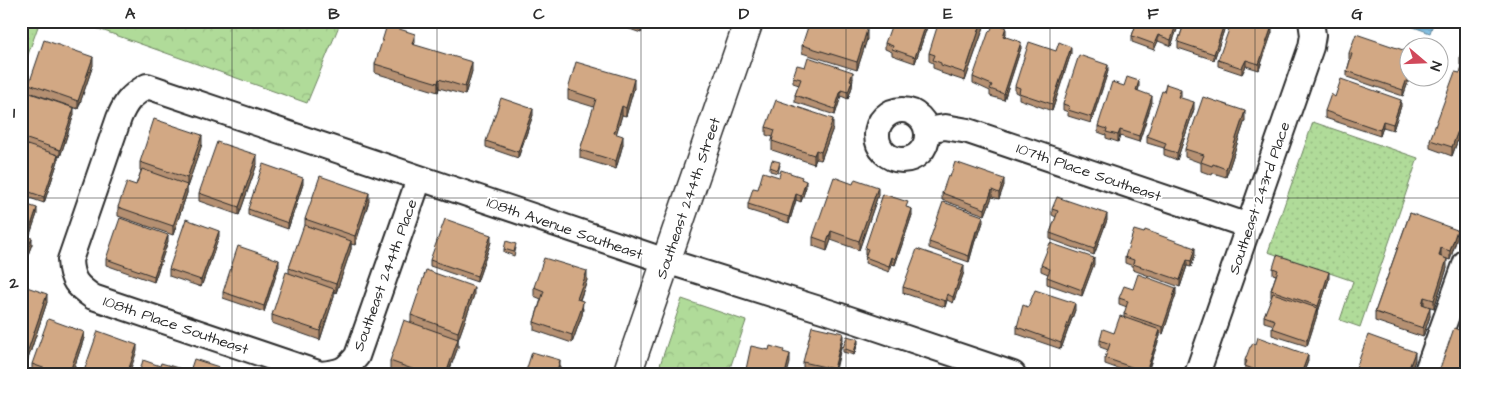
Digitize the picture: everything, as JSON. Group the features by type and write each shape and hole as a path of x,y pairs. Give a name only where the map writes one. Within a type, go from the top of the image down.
{"street":[{"name":"Southeast 244th Street","path":"627,374 749,21"},
{"name":"Southeast 243rd Place","path":"1197,374 1311,47 1313,35 1311,21"},
{"name":"108th Avenue Southeast","path":"71,273 70,260 119,118 126,103 135,93 147,86 666,262 832,312 1013,374"},
{"name":"107th Place Southeast","path":"927,130 945,127 968,131 1249,226"},
{"name":"Southeast 244th Place","path":"347,368 357,356 419,179"},
{"path":"1426,374 1466,262"},
{"name":"108th Place Southeast","path":"71,273 79,288 93,297 321,374 334,373 347,368"}],"green space":[{"path":"21,21 40,21 21,74"},
{"path":"76,21 341,21 307,103"},
{"path":"1313,122 1418,158 1360,327 1340,320 1353,281 1268,252"},
{"path":"682,299 746,321 728,374 657,374"}],"water":[{"path":"1397,21 1434,21 1430,33"}],"building":[{"path":"625,21 642,21 641,27"},
{"path":"810,21 855,21 853,26 867,30 857,62 802,45"},
{"path":"893,21 927,21 915,57 892,49 893,46 885,43"},
{"path":"939,21 982,21 965,73 941,65 941,63 933,60 935,55 929,53"},
{"path":"1137,21 1177,21 1171,40 1158,35 1154,44 1132,36"},
{"path":"1185,21 1225,21 1214,54 1178,42"},
{"path":"1232,21 1263,21 1262,23 1272,26 1259,64 1246,60 1242,68 1218,60"},
{"path":"994,23 1006,27 1003,36 1021,42 1004,94 990,89 992,85 973,77 989,31"},
{"path":"387,25 415,34 412,44 472,62 465,87 439,79 438,83 375,64"},
{"path":"1356,34 1400,49 1400,88 1404,88 1403,90 1347,71 1352,54 1349,53"},
{"path":"44,40 93,57 78,101 29,84"},
{"path":"1466,40 1466,109 1452,147 1430,140 1455,72 1460,73 1465,58 1460,56"},
{"path":"1029,42 1056,51 1059,42 1071,47 1052,104 1019,93 1020,88 1015,86"},
{"path":"1079,55 1108,65 1091,117 1068,110 1069,106 1063,104"},
{"path":"808,57 853,72 848,92 841,90 835,109 795,95 801,79 793,77 797,65 805,67"},
{"path":"576,62 634,79 626,108 622,106 614,133 623,136 616,161 580,150 596,99 568,90"},
{"path":"1127,77 1139,81 1136,90 1152,96 1139,136 1120,130 1118,135 1106,132 1107,129 1098,126 1112,82 1124,86"},
{"path":"1341,79 1401,100 1393,124 1383,121 1380,130 1325,111 1331,94 1335,97"},
{"path":"1166,84 1181,89 1178,97 1194,102 1177,153 1164,149 1166,143 1147,136"},
{"path":"27,92 74,108 60,150 21,137 21,110"},
{"path":"1203,97 1245,111 1226,169 1201,162 1204,155 1185,149"},
{"path":"501,98 533,109 518,152 486,141"},
{"path":"776,100 833,119 821,152 816,150 814,155 772,141 775,130 766,127"},
{"path":"154,119 202,135 187,178 140,162"},
{"path":"217,142 257,155 239,207 199,193"},
{"path":"21,143 58,155 44,197 21,189"},
{"path":"772,160 780,162 778,170 770,167"},
{"path":"955,162 1004,179 999,193 992,190 985,209 942,193"},
{"path":"263,164 303,178 288,223 248,209"},
{"path":"142,169 187,185 173,226 118,207 127,182 136,185"},
{"path":"781,170 802,177 801,179 806,181 801,196 796,194 789,217 748,204 753,188 758,189 763,172 779,177"},
{"path":"320,176 369,193 355,236 305,219"},
{"path":"834,177 853,184 855,179 878,187 859,241 831,231 827,242 813,237"},
{"path":"883,194 908,202 906,207 912,209 895,259 892,257 889,266 865,257 868,249 865,248"},
{"path":"1057,197 1107,214 1094,249 1050,233 1058,211 1052,209"},
{"path":"943,202 983,216 978,231 976,231 969,256 929,242"},
{"path":"21,203 37,208 27,237 32,238 27,250 21,248"},
{"path":"1410,213 1457,230 1450,251 1441,248 1439,256 1447,259 1434,300 1424,297 1422,304 1430,307 1423,328 1375,312"},
{"path":"120,218 168,235 154,276 106,259"},
{"path":"186,219 219,231 201,280 169,269"},
{"path":"445,219 491,235 477,276 430,260"},
{"path":"304,225 351,241 336,284 289,268"},
{"path":"1134,230 1144,233 1145,230 1195,248 1191,261 1187,260 1180,280 1133,264 1134,260 1125,257"},
{"path":"506,241 516,244 514,252 504,249"},
{"path":"1050,243 1094,258 1082,290 1047,277 1050,269 1041,265"},
{"path":"238,246 279,260 264,306 223,292"},
{"path":"917,249 964,265 953,297 947,294 945,301 903,287"},
{"path":"1277,255 1329,272 1318,306 1271,290 1278,270 1273,268"},
{"path":"544,258 587,271 577,299 583,301 582,307 572,335 534,322 544,291 534,287"},
{"path":"426,270 474,287 458,332 411,315"},
{"path":"286,272 334,289 320,331 272,315"},
{"path":"1138,274 1176,288 1163,327 1124,314 1128,301 1119,298 1124,286 1133,289"},
{"path":"21,285 47,294 27,353 21,351"},
{"path":"1035,290 1075,303 1061,343 1017,327 1023,305 1028,307"},
{"path":"1273,293 1317,308 1307,340 1272,328 1275,320 1264,316"},
{"path":"1466,294 1466,308 1461,307"},
{"path":"1120,316 1160,330 1146,372 1105,358 1110,344 1100,340 1103,329 1114,333"},
{"path":"48,319 84,332 69,374 60,374 32,364"},
{"path":"1466,319 1466,374 1438,374 1454,328 1459,330 1461,323 1464,324"},
{"path":"404,320 458,339 446,374 426,374 390,361"},
{"path":"812,326 843,333 834,369 803,362"},
{"path":"98,331 137,345 127,374 83,374"},
{"path":"1368,335 1415,352 1407,373 1399,370 1398,374 1354,374"},
{"path":"847,336 858,339 854,352 843,348"},
{"path":"1258,337 1308,355 1301,374 1266,374 1245,366 1247,361 1245,360 1250,347 1253,343 1256,344"},
{"path":"751,346 769,350 770,346 790,354 785,374 745,374"},
{"path":"532,352 560,360 556,374 525,374"},
{"path":"194,359 219,367 216,374 189,374"},
{"path":"143,360 160,366 161,363 185,370 184,374 139,374"},
{"path":"1246,370 1256,374 1245,374"}]}
